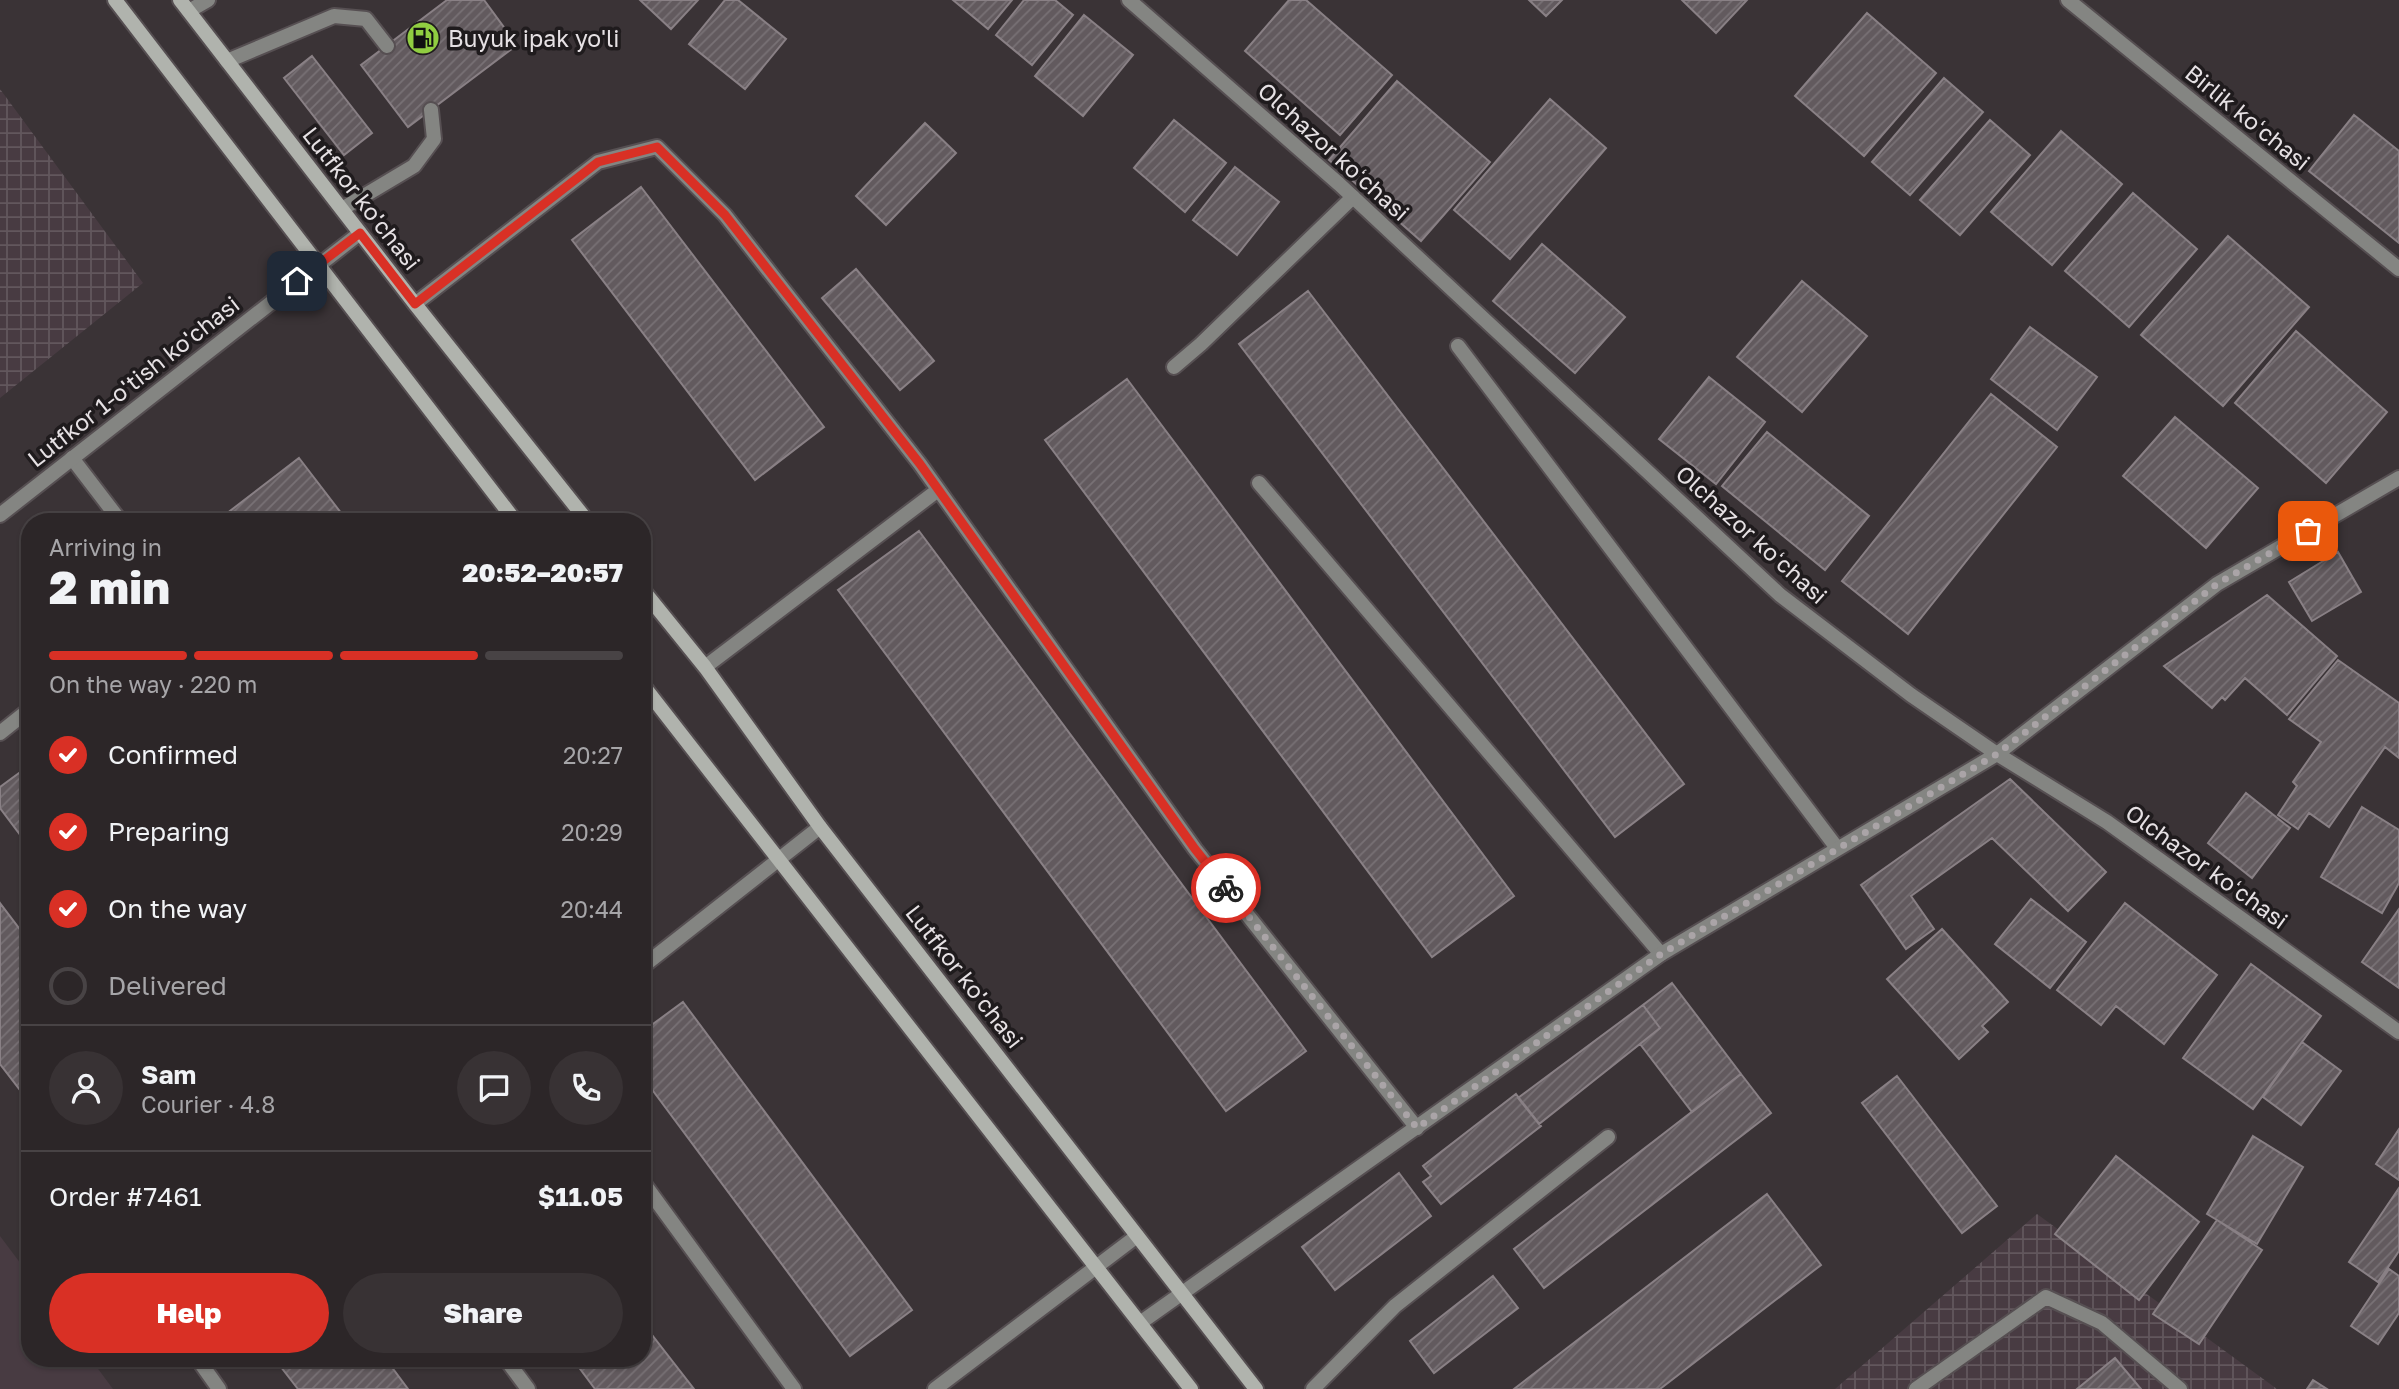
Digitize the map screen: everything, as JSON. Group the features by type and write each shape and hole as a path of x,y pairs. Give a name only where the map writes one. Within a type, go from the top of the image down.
{"main road":[{"path":"115,0 509,513"},
{"name":"Lutfkor ko'chasi","path":"184,6 581,513"},
{"name":"Lutfkor ko'chasi","path":"651,600 705,667 820,827 1256,1389"},
{"path":"651,696 1191,1389"}],"street":[{"path":"184,6 208,0"},
{"name":"Olchazor koʻchasi","path":"1129,0 1353,197 1780,595 1911,695 1997,754 2107,822 2399,1032"},
{"name":"Birlik koʻchasi","path":"2068,0 2399,269"},
{"path":"227,61 334,16 366,19 387,46"},
{"path":"342,209 414,166 434,139 431,110"},
{"path":"415,304 598,162 657,147 725,215 920,464 1195,849 1417,1128"},
{"path":"1174,367 1353,197"},
{"name":"Lutfkor 1-o'tish ko'chasi","path":"0,515 360,233"},
{"path":"1458,346 1837,848"},
{"path":"72,458 114,513"},
{"path":"1140,1323 1661,954 1997,754 2217,584 2399,478"},
{"path":"1259,483 1661,954"},
{"path":"705,667 938,491"},
{"path":"0,733 21,716"},
{"path":"651,960 820,827"},
{"path":"1313,1389 1395,1306 1608,1138"},
{"path":"651,1193 794,1389"},
{"path":"935,1389 1137,1236"},
{"path":"1916,1389 2046,1297 2102,1323 2180,1389"},
{"path":"203,1367 219,1389"},
{"path":"512,1367 528,1389"}],"shaded area":[{"path":"0,89 143,283 0,398"},
{"path":"2037,1214 2277,1389 1835,1389"},
{"path":"0,1236 21,1264 21,1367 97,1367 113,1389 0,1389"}],"building":[{"path":"447,0 484,0 517,45 408,127 361,65"},
{"path":"640,0 698,0 671,29"},
{"path":"725,0 738,0 786,39 745,89 689,44"},
{"path":"953,0 1012,0 988,29"},
{"path":"1024,0 1055,0 1073,15 1032,65 996,35"},
{"path":"1289,0 1306,0 1392,75 1340,135 1245,51"},
{"path":"1529,0 1562,0 1546,16"},
{"path":"1682,0 1747,0 1716,33"},
{"path":"1867,13 1936,73 1864,156 1795,96"},
{"path":"1084,15 1133,55 1083,116 1035,76"},
{"path":"312,56 372,133 344,155 284,78"},
{"path":"1944,78 1983,112 1910,195 1872,162"},
{"path":"1397,81 1490,162 1421,241 1329,160"},
{"path":"1550,99 1606,148 1510,259 1454,210"},
{"path":"2354,115 2399,151 2399,243 2309,171"},
{"path":"1174,120 1226,163 1185,212 1134,168"},
{"path":"1990,120 2030,155 1960,235 1920,200"},
{"path":"925,123 956,153 886,225 856,196"},
{"path":"2061,131 2122,184 2052,265 1991,212"},
{"path":"1235,167 1279,202 1237,255 1193,220"},
{"path":"641,187 824,427 755,480 572,240"},
{"path":"2133,193 2197,249 2129,327 2065,271"},
{"path":"2228,236 2309,307 2223,406 2141,335"},
{"path":"1542,244 1625,317 1575,373 1493,301"},
{"path":"856,269 934,361 900,390 822,298"},
{"path":"1802,281 1867,336 1802,412 1737,357"},
{"path":"1308,291 1684,784 1615,837 1239,344"},
{"path":"2030,327 2097,377 2057,430 1991,379"},
{"path":"2296,331 2387,412 2326,483 2235,403"},
{"path":"1709,377 1765,422 1716,484 1659,439"},
{"path":"1127,379 1514,896 1432,957 1045,440"},
{"path":"1991,394 2057,447 1908,634 1842,581"},
{"path":"2175,417 2258,488 2206,548 2123,476"},
{"path":"1767,432 1869,516 1825,570 1722,486"},
{"path":"299,458 341,513 227,513"},
{"path":"919,531 1306,1051 1226,1111 838,590"},
{"path":"2338,552 2361,592 2312,621 2289,582"},
{"path":"2267,595 2337,656 2287,715 2245,678 2225,700 2222,697 2212,708 2164,666"},
{"path":"2338,660 2399,703 2399,758 2385,747 2329,827 2309,813 2298,829 2278,815 2297,786 2293,782 2321,742 2289,719"},
{"path":"21,772 21,836 0,808 0,787"},
{"path":"2010,779 2106,872 2068,911 1992,838 1911,896 1934,929 1906,949 1861,885"},
{"path":"2246,793 2290,828 2252,878 2208,843"},
{"path":"2362,807 2399,830 2399,883 2382,913 2321,877"},
{"path":"2031,899 2086,942 2050,988 1995,944"},
{"path":"0,903 21,931 21,1091 0,1064"},
{"path":"2125,903 2217,975 2164,1044 2116,1006 2101,1025 2057,990"},
{"path":"2399,909 2399,988 2362,962"},
{"path":"1942,929 2008,1002 1982,1026 1988,1032 1959,1059 1887,979"},
{"path":"2251,964 2321,1016 2253,1109 2183,1058"},
{"path":"1672,983 1741,1074 1692,1112 1640,1044 1660,1028 1643,1005"},
{"path":"683,1002 912,1310 850,1356 651,1088 651,1025"},
{"path":"1643,1005 1660,1028 1539,1124 1518,1098"},
{"path":"2302,1042 2341,1071 2301,1125 2263,1097"},
{"path":"1741,1074 1771,1113 1544,1288 1514,1249"},
{"path":"1897,1076 1997,1206 1962,1233 1862,1103"},
{"path":"1516,1094 1541,1126 1441,1204 1423,1182 1431,1176 1423,1166"},
{"path":"2399,1129 2399,1180 2376,1164"},
{"path":"2253,1136 2303,1167 2257,1244 2207,1214"},
{"path":"2116,1156 2199,1222 2139,1300 2055,1234"},
{"path":"1399,1173 1431,1216 1335,1290 1302,1247"},
{"path":"2399,1188 2399,1251 2378,1282 2349,1262"},
{"path":"1767,1194 1821,1265 1660,1389 1514,1389"},
{"path":"2217,1220 2262,1250 2199,1344 2153,1314"},
{"path":"2389,1269 2399,1276 2399,1313 2378,1344 2351,1326"},
{"path":"1493,1276 1518,1308 1434,1373 1410,1341"},
{"path":"651,1334 694,1389 595,1389 579,1367 651,1367"},
{"path":"2115,1358 2141,1389 2077,1389"},
{"path":"281,1367 392,1367 408,1389 298,1389"},
{"path":"2313,1380 2327,1389 2307,1389"}],"way so far":[{"path":"1226,888 1417,1128 1661,954 1997,754 2217,584 2308,531"}],"place":[{"name":"Buyuk ipak yo'li","path":"423,38"}],"route":[{"path":"297,281 360,233 415,304 598,162 657,147 725,215 920,464 1195,849 1226,888"}]}
